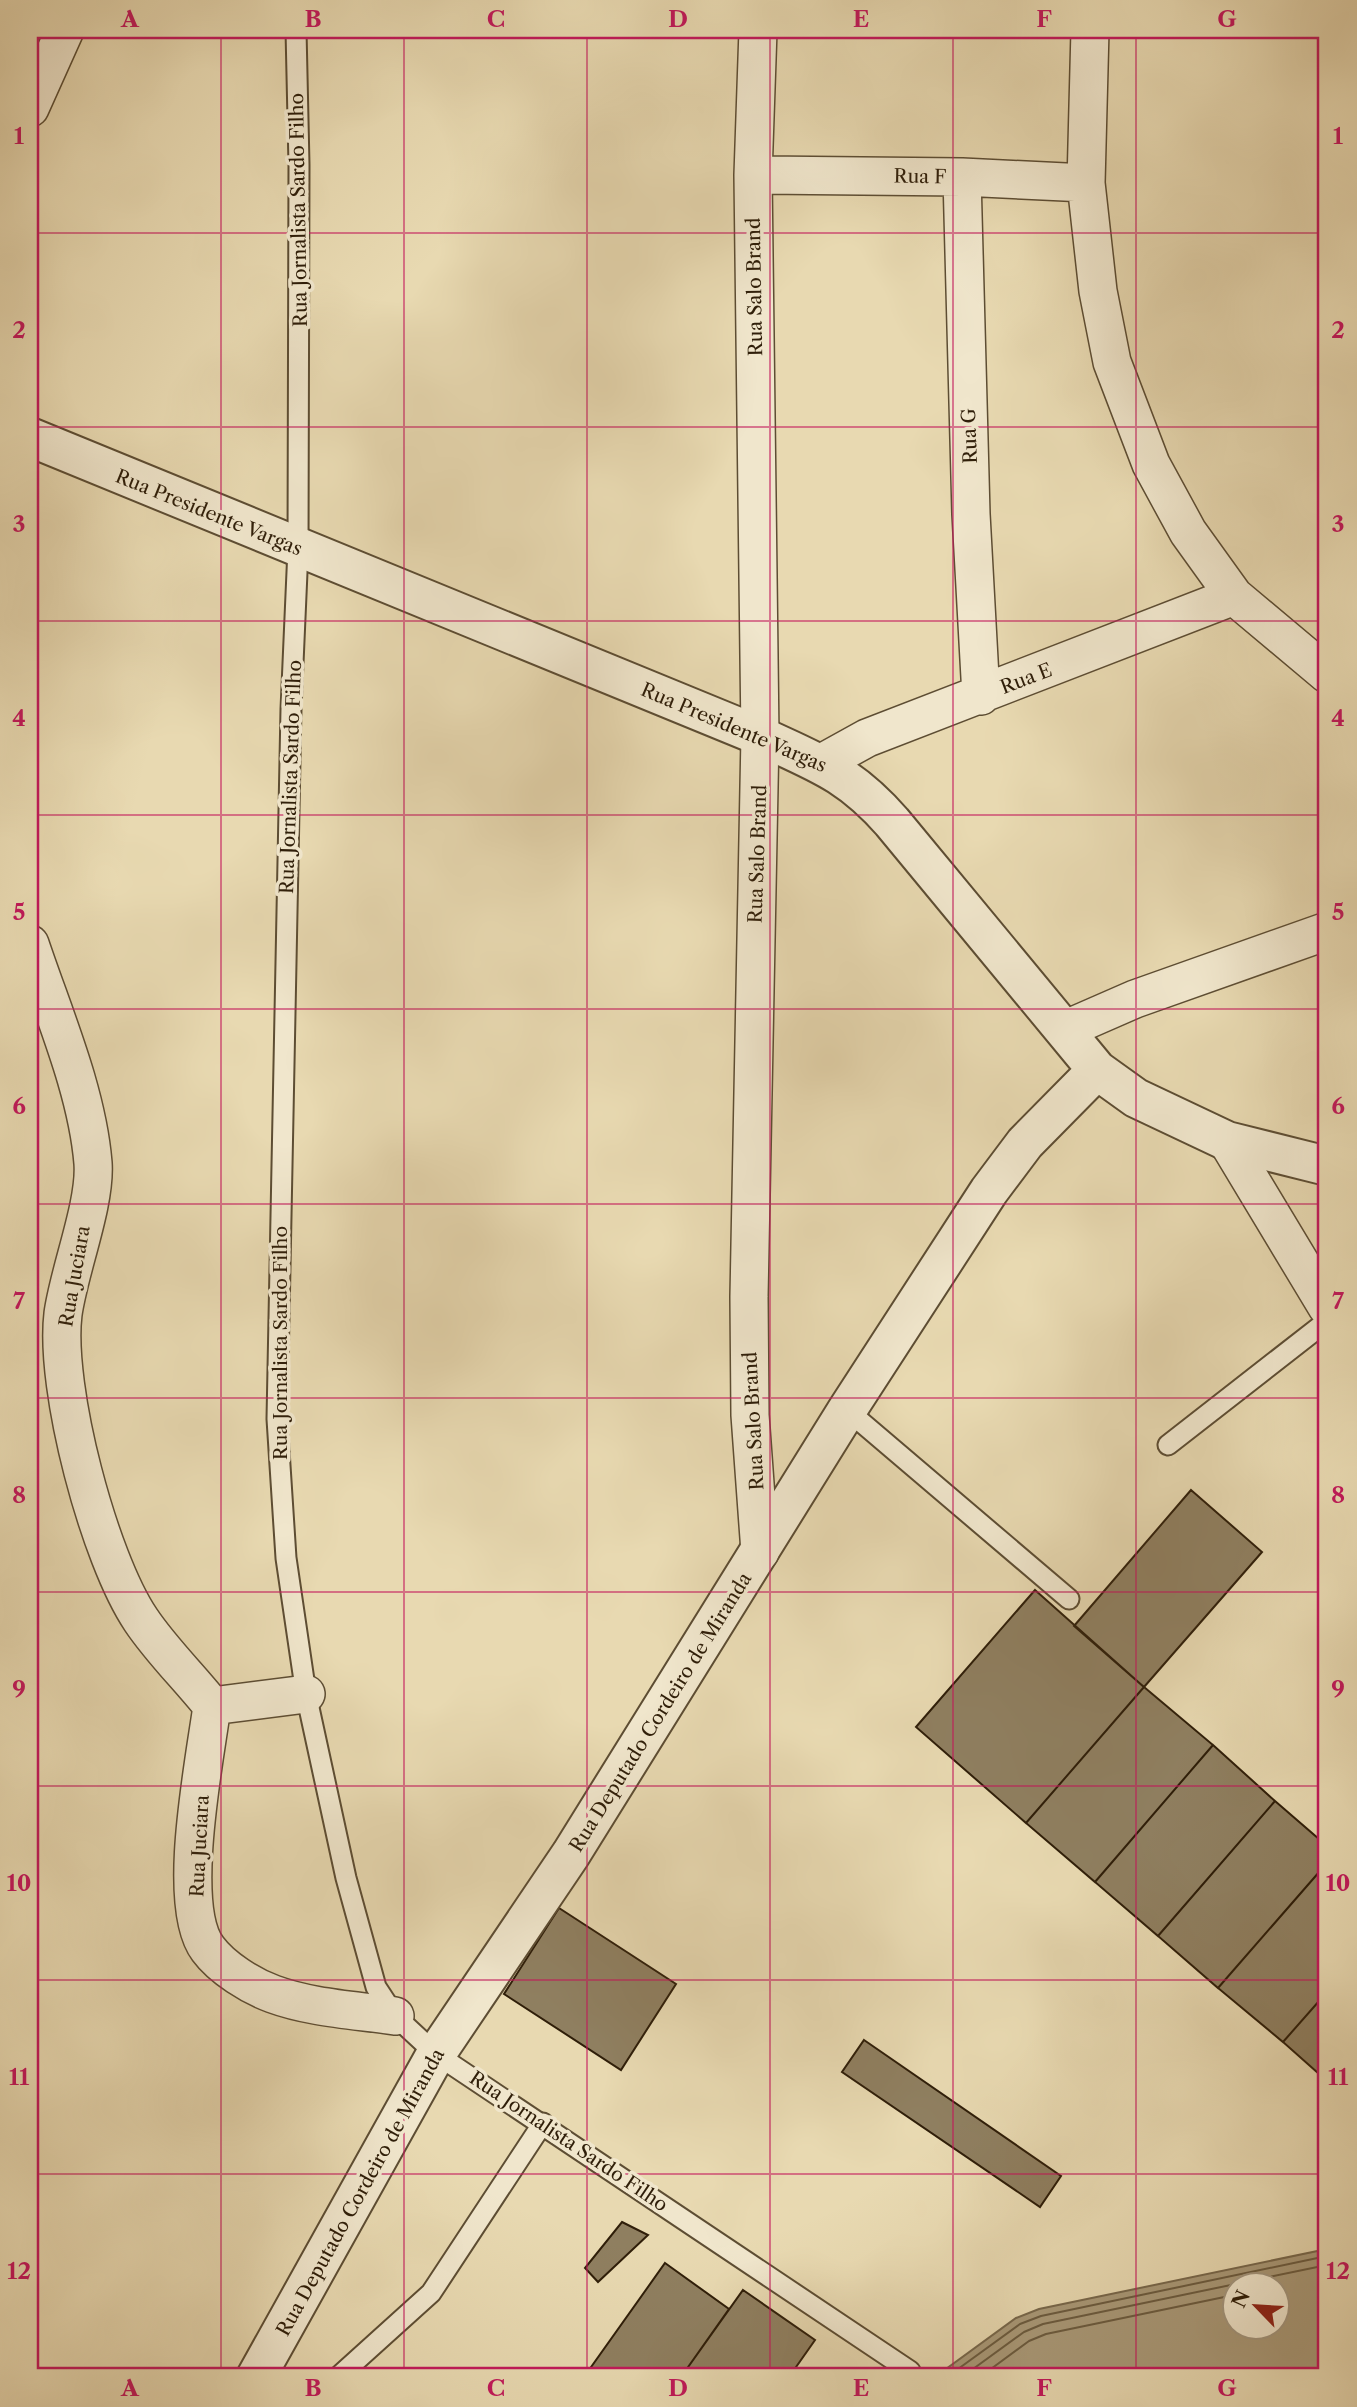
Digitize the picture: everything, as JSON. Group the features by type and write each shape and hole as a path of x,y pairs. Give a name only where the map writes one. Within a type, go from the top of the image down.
{"street":[{"path":"30,108 65,30"},
{"name":"Rua Salo Brand","path":"758,30 753,175 760,736 749,1297 750,1415 760,1552"},
{"path":"1090,30 1086,183 1098,291 1112,362 1151,464 1188,531 1234,596 1327,674"},
{"name":"Rua F","path":"753,175 962,177 1086,183"},
{"name":"Rua G","path":"962,177 971,514 981,695"},
{"name":"Rua Presidente Vargas","path":"30,437 760,736 820,764 866,792 1097,1070 1136,1098 1227,1141 1327,1166"},
{"name":"Rua E","path":"820,764 867,738 1234,596"},
{"path":"1064,1030 1135,999 1327,931"},
{"name":"Rua Juciara","path":"30,944 89,1123 94,1167 63,1316 64,1364 87,1482 111,1563 141,1620 212,1706 195,1836 192,1888 198,1925 206,1948 244,1979 273,1994 395,2016"},
{"name":"Rua Deputado Cordeiro de Miranda","path":"256,2377 436,2054 571,1854 847,1410 996,1181 1033,1134 1097,1070"},
{"path":"1227,1141 1327,1307"},
{"path":"212,1706 306,1694"}],"lane":[{"name":"Rua Jornalista Sardo Filho","path":"296,30 299,165 298,549 290,709 277,1419 286,1558 306,1694 349,1890 376,1987 395,2016 436,2054 543,2123 910,2371"},
{"path":"1168,1445 1327,1321"},
{"path":"847,1410 1069,1599"},
{"path":"338,2377 430,2292 543,2123"}],"water":[{"path":"1327,2249 1327,2377 935,2377 1016,2318 1039,2309 1220,2271 1220,2340 1290,2340 1290,2270 1226,2270"}],"building":[{"path":"1191,1490 1262,1552 1144,1687 1074,1626"},
{"path":"1035,1590 1144,1687 1026,1823 916,1727"},
{"path":"1144,1687 1213,1745 1095,1882 1026,1823"},
{"path":"1213,1745 1275,1801 1158,1936 1095,1882"},
{"path":"1275,1801 1327,1846 1327,1863 1218,1988 1158,1936"},
{"path":"1327,1863 1327,1992 1283,2042 1218,1988"},
{"path":"559,1908 676,1984 621,2070 504,1994"},
{"path":"1327,1992 1327,2081 1283,2042"},
{"path":"864,2040 1061,2176 1040,2207 842,2072"},
{"path":"622,2222 648,2235 598,2282 585,2268"},
{"path":"665,2263 729,2309 681,2377 584,2377"},
{"path":"743,2290 815,2340 789,2377 681,2377"}]}
